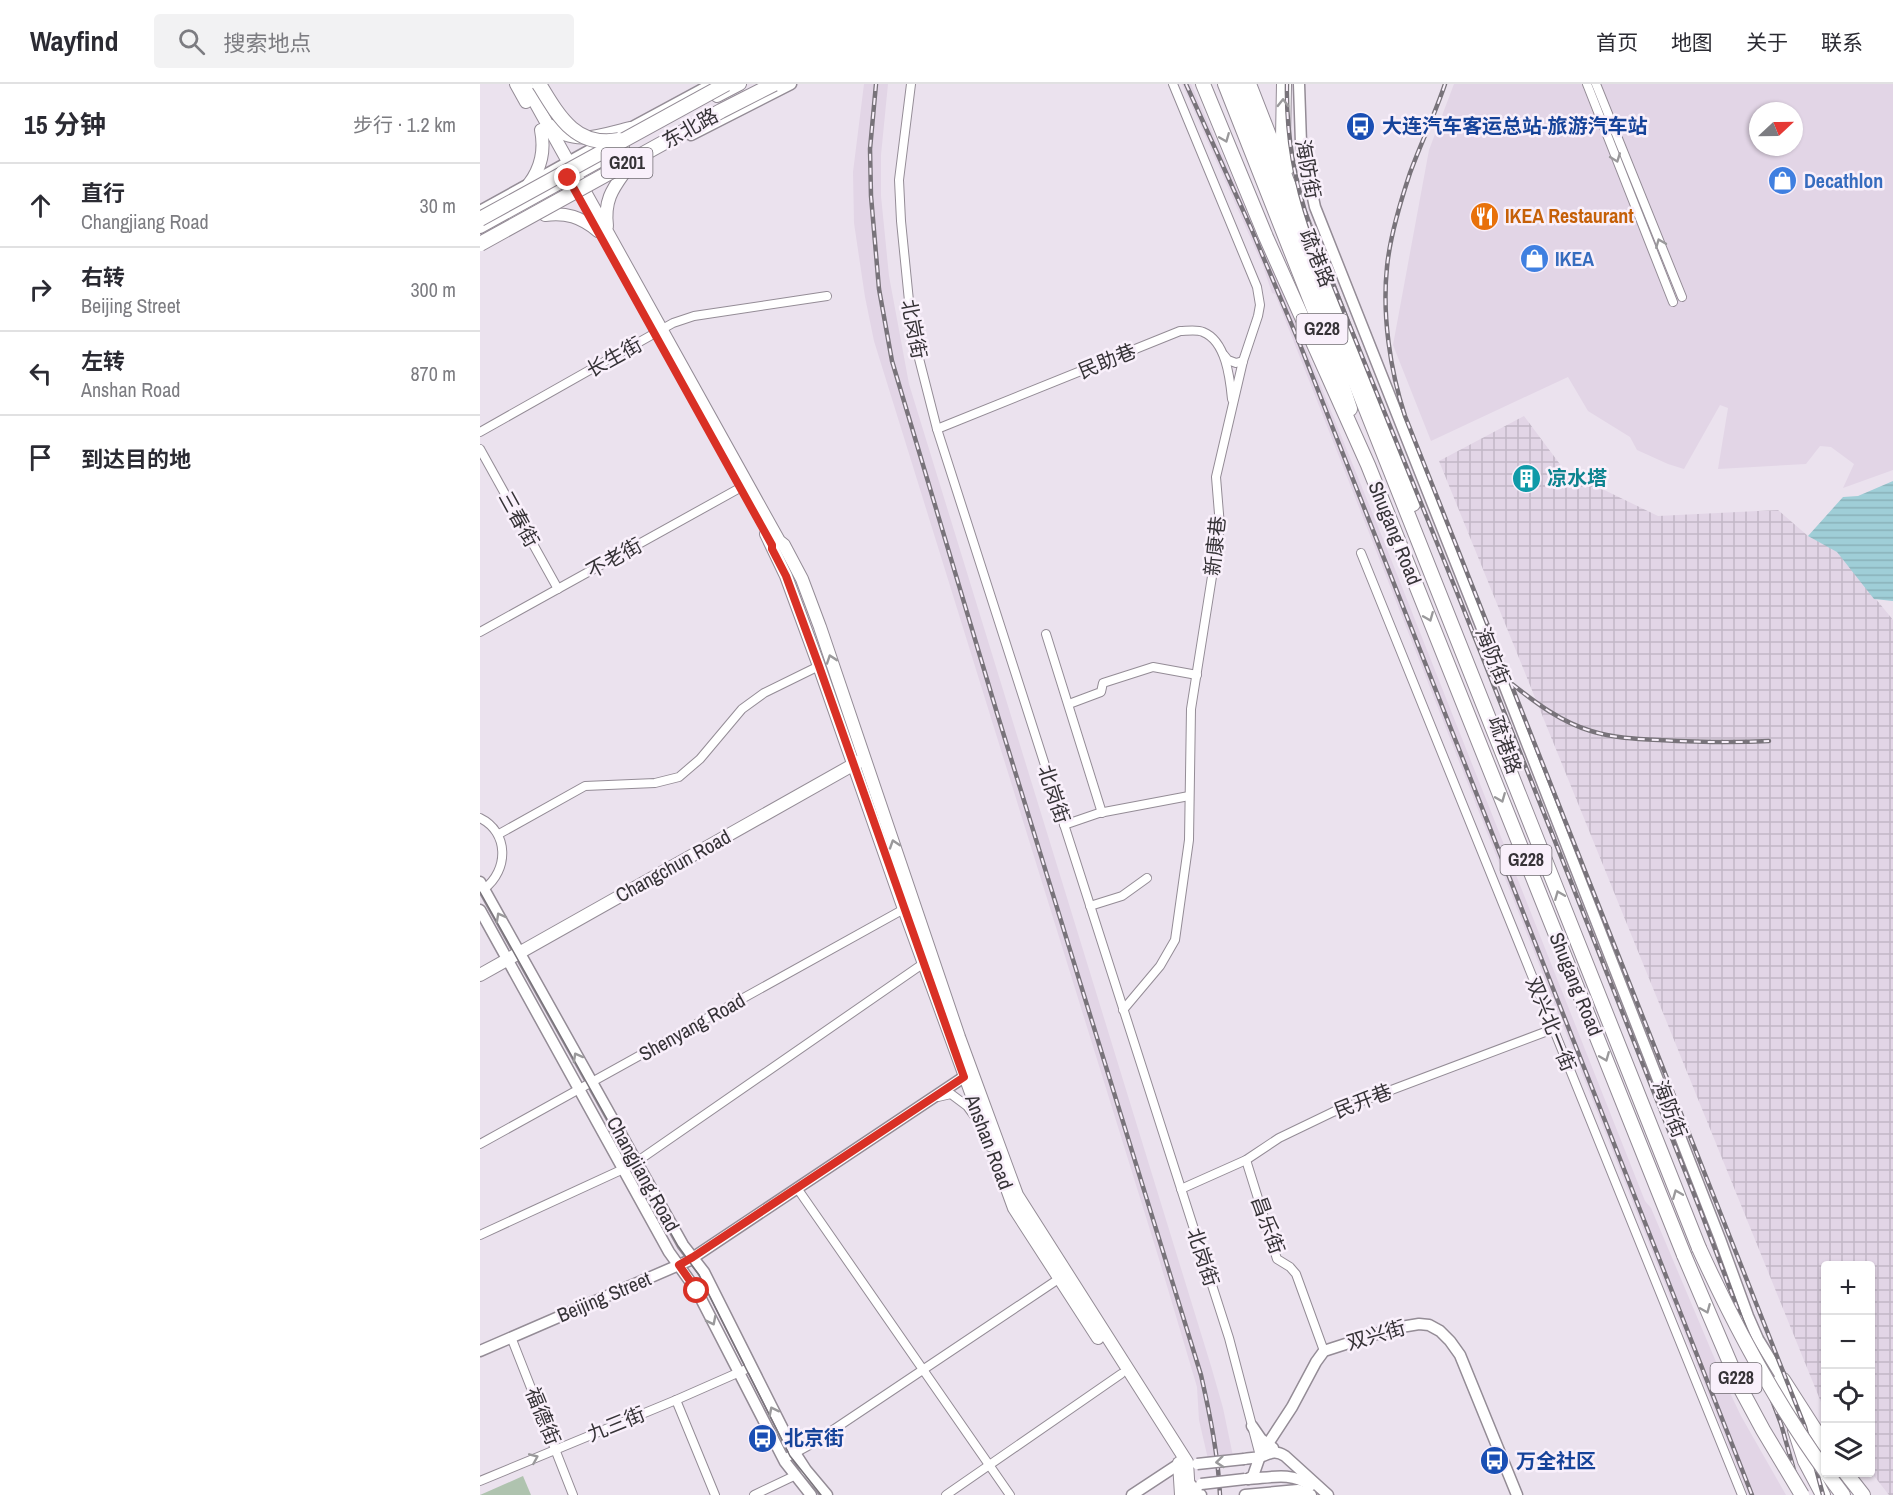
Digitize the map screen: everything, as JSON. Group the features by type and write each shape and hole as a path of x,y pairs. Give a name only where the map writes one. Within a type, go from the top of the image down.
{"highway":[{"path":"539,84 561,118 572,130 584,138 608,142 630,132"},
{"name":"东北路","path":"480,219 630,132 726,84"},
{"name":"东北路","path":"480,244 774,84"},
{"path":"1203,84 1306,307 1322,365 1368,465"},
{"path":"1216,84 1271,235"},
{"name":"G228","path":"1225,84 1335,360 1368,465"},
{"path":"1237,84 1350,354"},
{"path":"1249,84 1295,202"},
{"name":"G228","path":"1284,84 1283,138 1295,202"},
{"name":"疏港路","path":"1295,202 1350,354 1510,756 1530,822"},
{"name":"Shugang Road","path":"1368,465 1684,1255 1742,1391 1802,1495"},
{"name":"Shugang Road","path":"1530,822 1699,1248 1758,1367 1783,1410 1821,1465"},
{"path":"1781,1381 1793,1407 1805,1461 1823,1495"},
{"path":"1793,1407 1807,1418 1821,1440"},
{"path":"1805,1461 1808,1451 1821,1445"},
{"name":"Shugang Road","path":"1830,1477 1843,1495"},
{"path":"1848,1477 1863,1495"}],"main road":[{"name":"Anshan Road","path":"516,84 541,130 611,238 658,332"},
{"name":"Anshan Road","path":"525,84 543,115 565,164"},
{"path":"611,238 606,212 622,160 740,84"},
{"path":"480,227 577,185 760,84"},
{"path":"543,115 559,133 579,138 630,132"},
{"path":"529,184 535,176 543,154 541,130"},
{"path":"480,237 536,196 545,175"},
{"name":"Anshan Road","path":"577,185 597,231 658,332 744,486 784,546 802,579 865,757 959,1037 1017,1195 1121,1374 1188,1463"},
{"path":"536,196 577,185"},
{"path":"545,215 557,213 573,216 588,223 597,231"},
{"name":"Anshan Road","path":"744,486 786,576 964,1077 1014,1208 1063,1276 1188,1463 1192,1488 1181,1495"},
{"name":"Changchun Road","path":"480,975 865,757"}],"street":[{"path":"480,211 565,164 630,132 712,84"},
{"path":"622,160 724,117 791,84"},
{"name":"北岗街","path":"911,84 899,180 901,220 909,313 937,429 1228,1338 1260,1456"},
{"name":"新康巷","path":"1123,1010 1160,966 1176,940 1189,840 1191,709 1220,526 1216,477 1243,361 1260,306 1259,296 1173,84"},
{"name":"海防街","path":"1299,84 1302,143 1315,207 1503,681 1748,1316 1781,1381"},
{"path":"1587,84 1673,302"},
{"path":"1596,84 1682,297"},
{"path":"480,251 545,215 577,185"},
{"name":"长生街","path":"480,432 673,323 694,316 827,296"},
{"name":"民助巷","path":"937,429 1180,331 1202,331 1221,351 1229,371 1233,404"},
{"path":"1221,351 1228,360 1236,363 1243,361"},
{"name":"三春街","path":"480,449 558,590"},
{"name":"不老街","path":"480,632 744,486"},
{"name":"双兴北一街","path":"1361,553 1742,1495"},
{"path":"1046,634 1102,813"},
{"path":"499,834 585,786 654,783 679,777 700,759 742,709 764,693 819,666"},
{"path":"1069,704 1101,692 1103,683 1153,666 1197,675"},
{"path":"1064,825 1102,813 1190,796"},
{"path":"480,818 489,822 499,834 502,846 501,864 491,884 482,885"},
{"path":"1090,906 1122,896 1147,878"},
{"name":"Changjiang Road","path":"482,885 683,1245 704,1272 795,1453 827,1495"},
{"name":"Shenyang Road","path":"480,1144 904,909"},
{"name":"Changjiang Road","path":"480,910 669,1252 697,1291 784,1459 794,1476 811,1495"},
{"path":"480,1235 636,1163 924,963"},
{"name":"民开巷","path":"1181,1189 1246,1160 1279,1138 1333,1112 1553,1029"},
{"name":"Beijing Street","path":"480,1350 679,1265 964,1077"},
{"path":"931,1099 951,1094 967,1106 984,1128"},
{"name":"昌乐街","path":"1246,1160 1277,1259 1296,1274 1324,1351"},
{"path":"797,1188 1010,1495"},
{"path":"784,1459 816,1442 1063,1276"},
{"name":"双兴街","path":"1246,1479 1253,1476 1260,1456 1292,1407 1324,1351 1407,1325 1429,1325 1440,1331 1460,1355 1517,1495"},
{"name":"福德街","path":"511,1337 573,1495"},
{"name":"九三街","path":"480,1481 751,1367"},
{"path":"946,1495 1121,1374"},
{"path":"676,1400 715,1495"},
{"path":"1252,1426 1261,1439 1285,1456 1328,1495"},
{"path":"1132,1495 1188,1463 1244,1459 1278,1452"},
{"path":"1260,1456 1268,1494"},
{"path":"1153,1481 1163,1478 1192,1488 1298,1473 1311,1479"},
{"path":"754,1495 794,1476"},
{"path":"1287,1476 1302,1480 1319,1495"},
{"path":"1247,1495 1263,1478"},
{"path":"1247,1495 1298,1490 1311,1495"}],"shaded area":[{"path":"864,84 888,84 881,155 881,196 889,276 909,384 1211,1366 1233,1456 1208,1459 1199,1420 1197,1387 1159,1259 874,341 854,223 853,172"},
{"path":"1182,84 1191,84 1282,290 1645,1201 1651,1208 1741,1416 1786,1495 1748,1495 1275,294 1272,293 1263,266"},
{"path":"1454,84 1893,84 1893,470 1843,488 1854,464 1831,447 1820,446 1806,464 1718,469 1728,408 1720,405 1684,469 1637,450 1630,437 1588,411 1568,377 1431,441 1393,345 1429,150"},
{"path":"1524,416 1565,471 1658,516 1778,510 1808,536 1837,551 1893,620 1893,1495 1889,1495 1875,1477 1875,1261 1821,1261 1821,1402 1439,461"}],"green space":[{"path":"523,1476 531,1495 480,1495"}],"water":[{"path":"1893,481 1893,601 1874,599 1837,552 1808,536 1843,497 1858,496"}],"tram line":[{"path":"480,892 678,1246 699,1275 790,1456 821,1495"}],"railway":[{"path":"876,84 870,149 871,196 879,289 892,361 997,713 1201,1375 1213,1435 1220,1495"},
{"path":"1186,84 1299,342 1752,1495"},
{"path":"1287,84 1292,157 1310,227 1701,1212 1781,1424 1801,1495"},
{"path":"1445,84 1410,173 1388,255 1386,285 1388,342 1400,398 1405,416 1805,1427 1823,1495"},
{"path":"1512,684 1559,717 1580,727 1608,735 1633,739 1769,741"}],"place":[{"name":"大连汽车客运总站-旅游汽车站","path":"1361,126"},
{"name":"Decathlon","path":"1783,181"},
{"name":"IKEA Restaurant","path":"1484,216"},
{"name":"IKEA","path":"1534,259"},
{"name":"凉水塔","path":"1526,478"},
{"name":"北京街","path":"763,1438"},
{"name":"万全社区","path":"1495,1461"}],"route":[{"path":"568,178 772,545 786,576 964,1077 679,1265 697,1291"}]}
